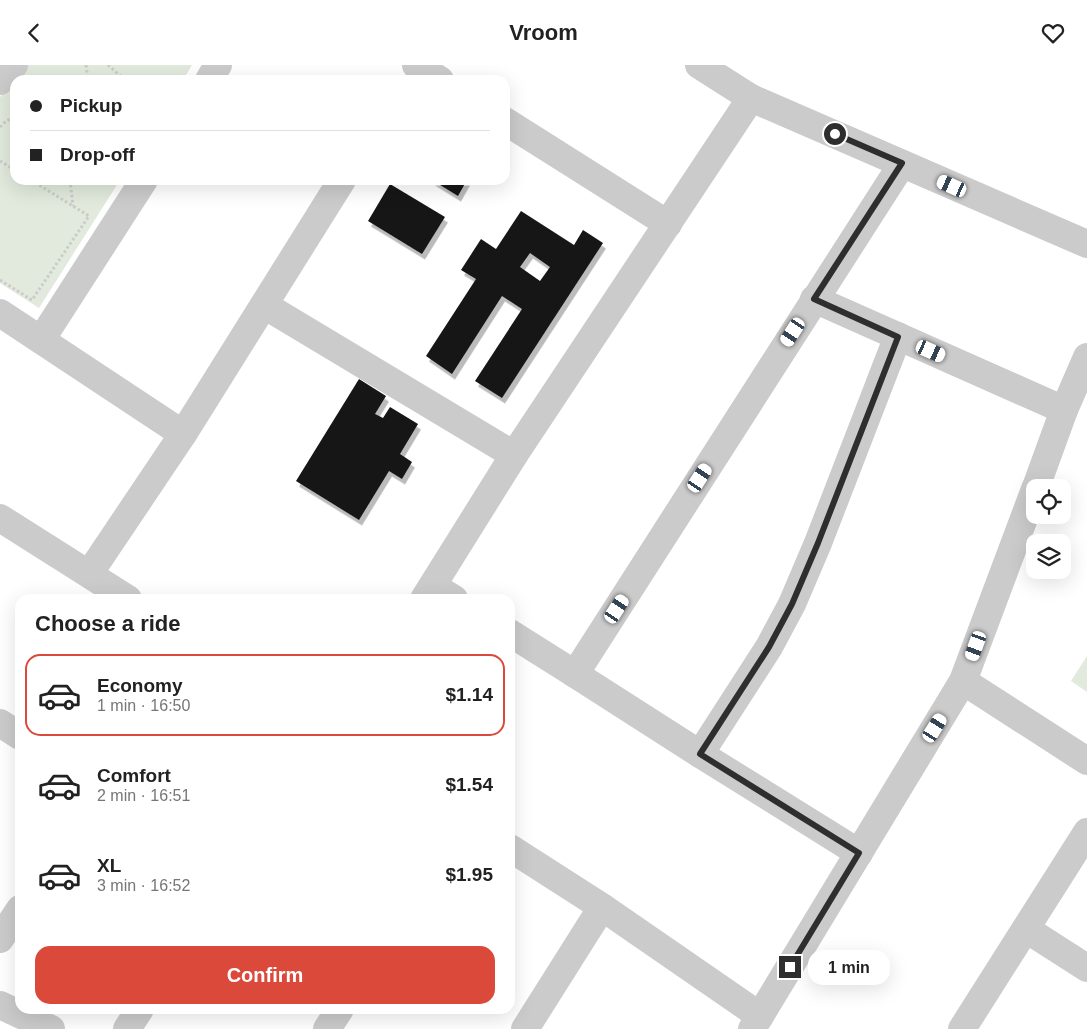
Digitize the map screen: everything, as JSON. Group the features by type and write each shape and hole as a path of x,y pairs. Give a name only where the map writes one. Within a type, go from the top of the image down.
{"street":[{"path":"0,81 14,65"},
{"path":"415,65 432,75"},
{"path":"699,65 751,98 1087,245"},
{"path":"437,594 514,455 751,98"},
{"path":"510,124 668,224"},
{"path":"575,674 902,163"},
{"path":"41,340 141,185"},
{"path":"89,574 183,434 339,185"},
{"path":"814,299 1064,410"},
{"path":"264,305 514,455"},
{"path":"0,313 183,434"},
{"path":"700,754 769,647 792,604 898,337"},
{"path":"1038,479 1064,410 1087,357"},
{"path":"515,850 602,907 756,1022 963,681 1026,512"},
{"path":"0,518 120,594"},
{"path":"515,636 859,853"},
{"path":"963,681 1087,761"},
{"path":"0,723 15,733"},
{"path":"962,1029 1087,833"},
{"path":"525,1029 602,907"},
{"path":"0,939 15,916"},
{"path":"1026,929 1087,967"},
{"path":"0,1005 15,1012"},
{"path":"19,1014 50,1029"},
{"path":"127,1029 137,1014"},
{"path":"327,1029 337,1014"}],"path":[{"path":"108,65 119,75"},
{"path":"0,127 10,119"},
{"path":"0,280 32,300 89,216 39,185"},
{"path":"71,185 73,206"}],"shaded area":[{"path":"28,65 192,65 186,75 19,75"},
{"path":"10,86 10,185 117,185 39,308 0,283 0,97"},
{"path":"1087,656 1087,692 1071,681"}],"building":[{"path":"389,185 445,217 422,254 368,221"},
{"path":"440,185 464,185 458,196"},
{"path":"521,211 574,245 583,230 603,243 502,398 475,381 522,309 502,296 452,374 426,356 476,279 461,270 481,239 496,249","holes":["530,253 550,267 540,281 520,267"]},
{"path":"359,379 386,396 375,414 383,418 390,407 418,424 400,454 412,462 402,479 389,471 359,520 296,481"}],"route":[{"path":"790,967 859,853 700,754 769,647 792,604 818,543 898,337 814,299 902,163 835,134"}]}
